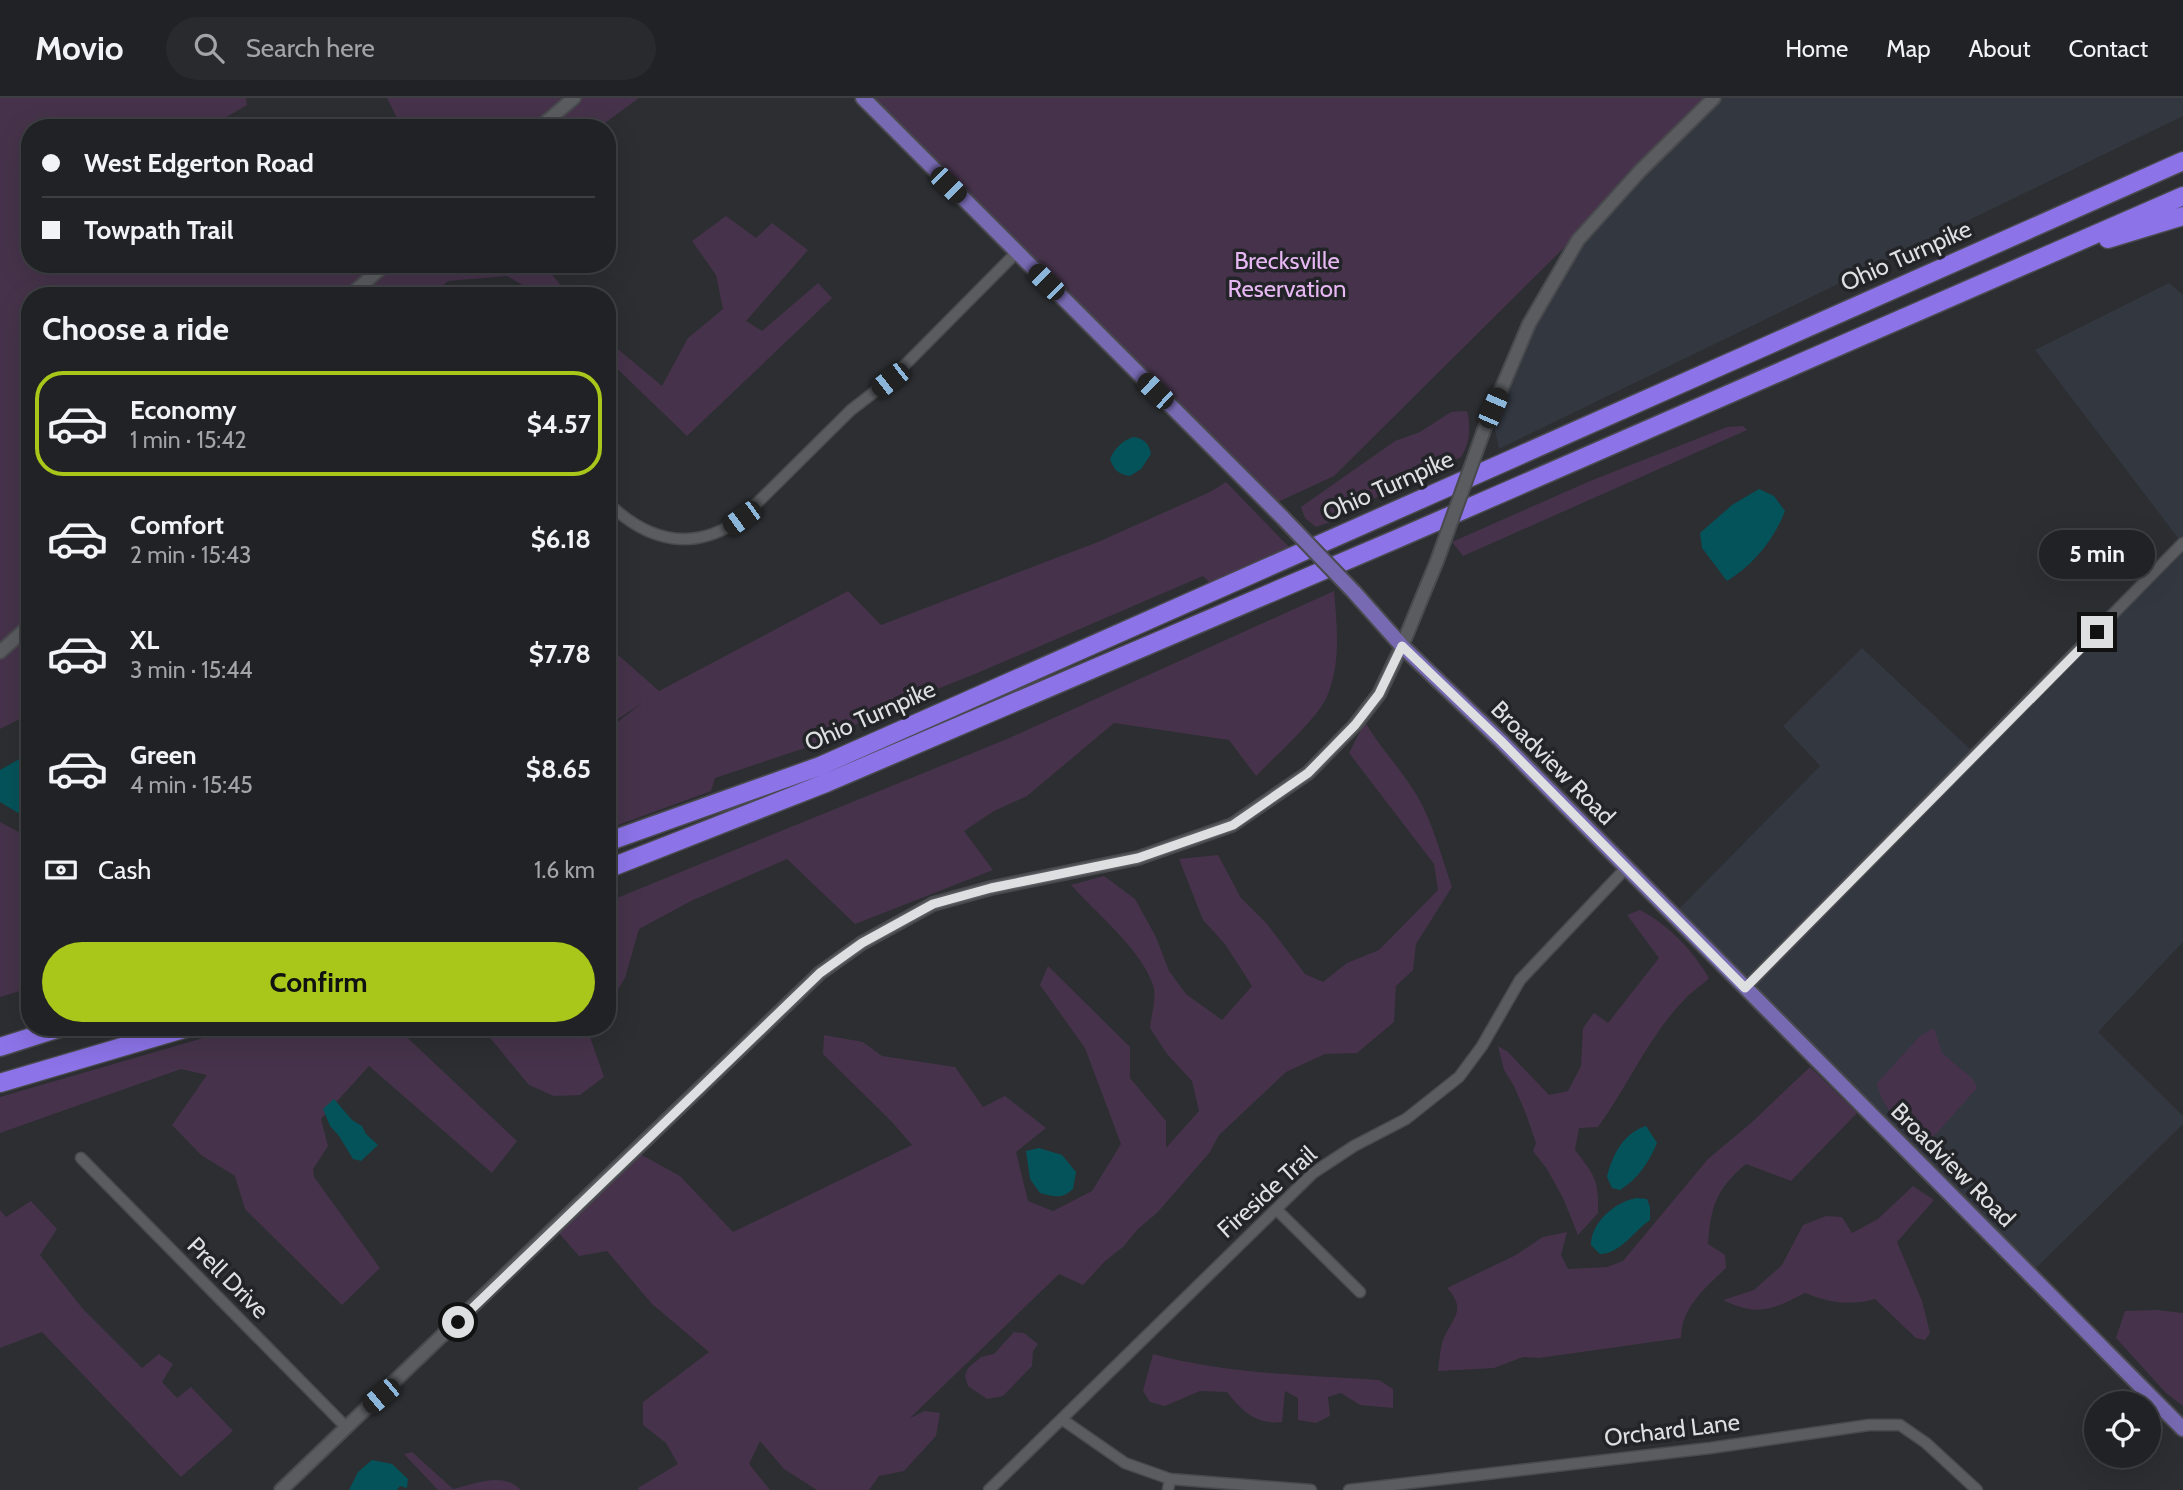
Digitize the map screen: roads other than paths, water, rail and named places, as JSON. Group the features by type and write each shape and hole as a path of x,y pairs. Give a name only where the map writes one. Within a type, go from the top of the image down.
{"highway":[{"name":"Ohio Turnpike","path":"616,839 820,766 2183,159"},
{"name":"Ohio Turnpike","path":"616,865 852,773 2057,253 2183,196"},
{"path":"2057,253 2183,216"},
{"path":"0,1047 35,1036"},
{"path":"0,1083 159,1036"}],"main road":[{"name":"Broadview Road","path":"863,98 1283,518 1402,646 1501,741 2183,1429"}],"street":[{"path":"549,119 574,98"},
{"path":"281,1490 820,973 862,943 933,904 991,888 1138,858 1233,825 1308,773 1355,725 1379,694 1437,561 1484,430 1529,324 1578,240 1640,170 1714,98"},
{"path":"616,510 638,528 674,539 696,539 715,535 730,527 851,410 890,380 1016,253"},
{"path":"359,287 376,273"},
{"path":"1745,988 2183,543"},
{"path":"0,652 21,633"},
{"name":"Fireside Trail","path":"989,1490 1313,1173 1354,1146 1406,1119 1459,1077 1482,1046 1520,980 1626,868"},
{"name":"Prell Drive","path":"81,1158 346,1427"},
{"path":"1276,1209 1360,1292"},
{"path":"1063,1420 1125,1463 1170,1479 1311,1490"},
{"name":"Orchard Lane","path":"1349,1490 1710,1448 1869,1425 1900,1425 1926,1443 1977,1490"},
{"path":"1168,1490 1170,1479"}],"water":[{"path":"1133,437 1145,442 1151,454 1141,469 1130,476 1117,471 1110,459 1119,445"},
{"path":"1759,489 1774,496 1785,511 1762,551 1727,581 1702,548 1700,533 1732,505"},
{"path":"21,758 21,815 0,802 0,770"},
{"path":"334,1099 378,1145 361,1161 353,1159 330,1126 323,1109"},
{"path":"1646,1126 1657,1143 1650,1157 1638,1175 1626,1186 1620,1190 1612,1188 1607,1177 1615,1153 1631,1134"},
{"path":"1039,1148 1062,1155 1076,1172 1073,1189 1058,1196 1040,1193 1030,1179 1026,1151"},
{"path":"1637,1198 1647,1199 1650,1220 1620,1246 1600,1254 1591,1245 1595,1228 1613,1208"},
{"path":"372,1460 392,1464 408,1479 407,1488 400,1486 397,1490 349,1490 358,1472"}],"park label":[{"name":"Brecksville Reservation","path":"1287,275"}]}
